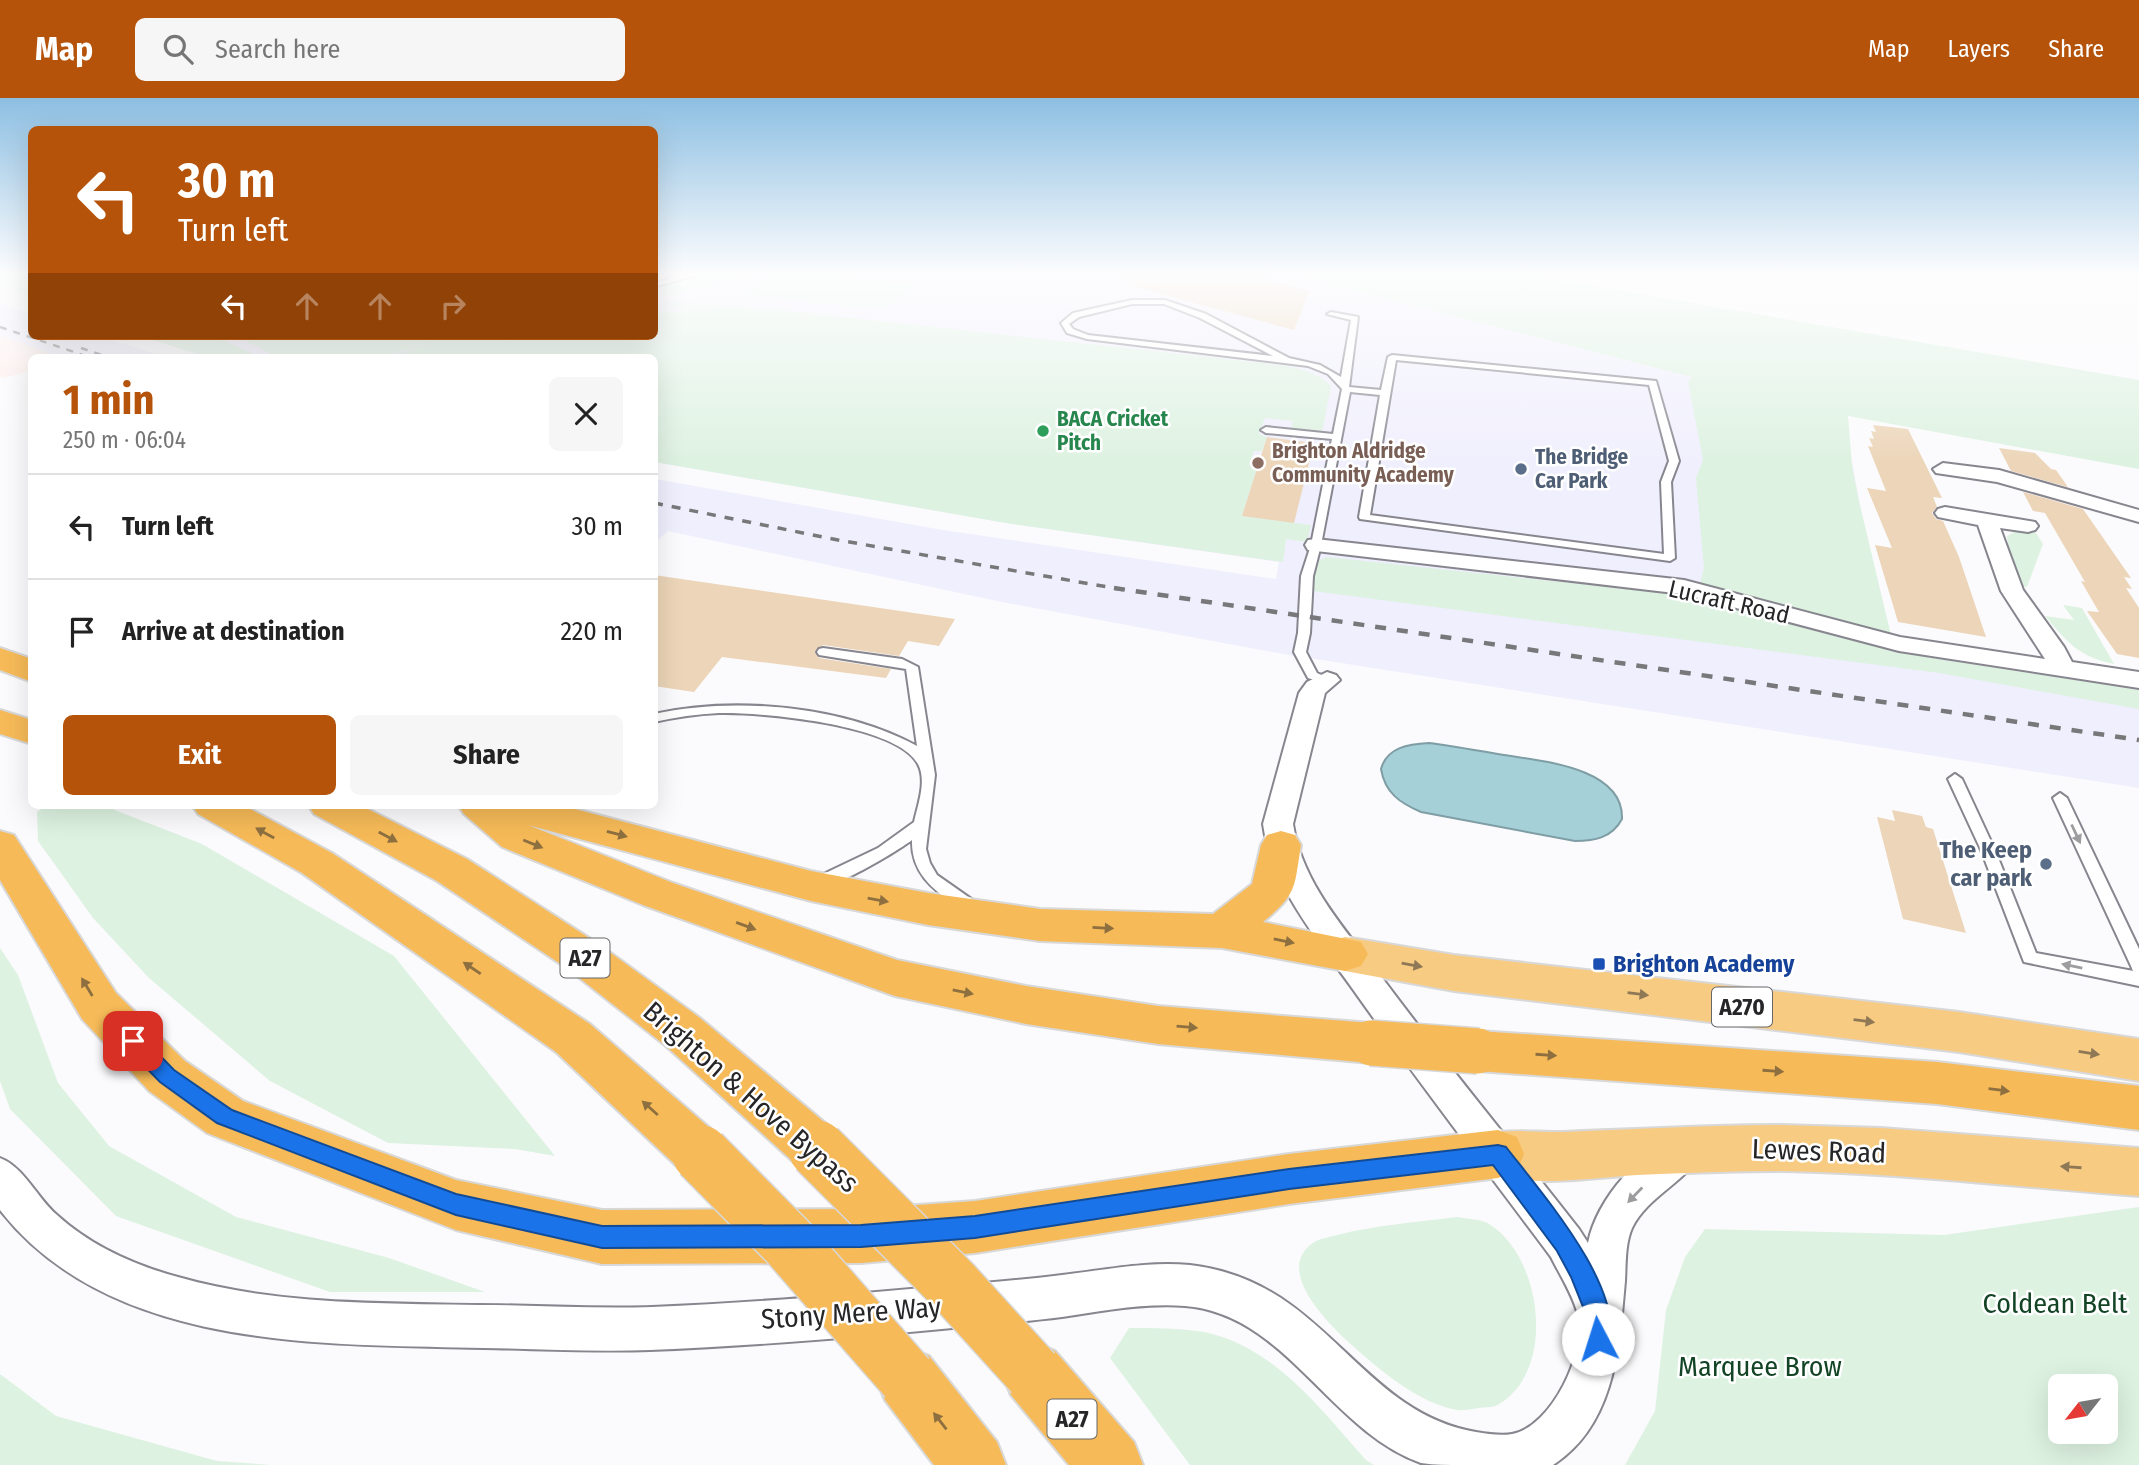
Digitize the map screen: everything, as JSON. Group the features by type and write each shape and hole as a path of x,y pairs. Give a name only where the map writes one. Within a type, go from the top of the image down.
{"highway":[{"path":"0,658 28,662"},
{"path":"0,658 28,670"},
{"path":"0,721 28,732"},
{"path":"219,809 317,863 573,1038 701,1154 788,1242 906,1378 974,1465"},
{"name":"Brighton & Hove Bypass","path":"336,809 452,870 584,957 683,1032 817,1149 953,1285 1111,1465"},
{"path":"483,809 516,837 658,894 895,978 1026,1005 1158,1025 1478,1051 1937,1083 2139,1108"},
{"path":"508,809 538,813 811,886 988,918 1079,927 1222,931 1345,954"},
{"path":"0,845 99,1006 167,1076 225,1117 456,1205 602,1237 861,1236 975,1227 1289,1179 1498,1154"},
{"path":"1222,931 1272,891 1281,845"}],"main road":[{"name":"A270","path":"1345,954 1454,973 1959,1032 2139,1060"},
{"name":"Lewes Road","path":"1498,1154 1592,1155 1685,1149 1781,1148 1881,1152 2139,1172"}],"street":[{"path":"1943,469 1981,465 2139,516"},
{"path":"1945,513 2028,526"},
{"path":"1987,520 2012,591 2052,647 2063,669"},
{"name":"Lucraft Road","path":"1316,545 1684,587 1899,643 2139,680"},
{"path":"1281,845 1278,824 1312,693 1327,680"},
{"name":"Stony Mere Way","path":"1281,845 1311,906 1345,954 1565,1243 1600,1317"},
{"name":"Stony Mere Way","path":"0,1176 11,1196 38,1228 71,1251 137,1285 248,1313 330,1324 670,1327 1038,1299 1145,1285 1185,1284 1212,1289 1240,1298 1273,1319 1369,1406 1401,1429 1433,1446 1469,1455 1509,1458 1539,1449 1566,1425 1586,1395 1596,1362 1613,1223 1631,1198 1685,1149"}],"lane":[{"path":"1094,338 1287,360 1332,373 1345,387 1385,393"},
{"path":"1245,338 1287,360"},
{"path":"1327,680 1312,675 1300,652 1304,634 1307,576 1316,545 1352,338"},
{"path":"1392,357 1653,383 1674,461 1666,482 1670,558 1364,517 1385,393 1392,357"},
{"path":"1266,430 1336,437"},
{"path":"823,652 902,663 912,667 915,672 927,769 928,794 918,826 923,862 933,881 988,918"},
{"path":"658,717 692,710 731,708 800,715 868,729 900,741 918,753 927,769"},
{"path":"1955,779 1988,850 2030,958 2139,979"},
{"path":"2060,798 2139,966"},
{"path":"811,886 875,856 907,837 918,826"}],"shaded area":[{"path":"0,338 7,338 51,354 28,354 28,372 0,377"},
{"path":"7,338 111,340 155,354 48,354"},
{"name":"Brighton Aldridge Community Academy","path":"1539,338 1693,377 1852,462 1865,533 1895,652 2139,690 2139,788 1303,657 1300,632 1294,656 1002,602 668,531 658,540 658,480 943,530 1276,579 1279,562 1012,524 658,463 658,354 197,354 153,340"}],"green space":[{"path":"1033,338 1280,365 1307,371 1331,386 1322,433 1291,429 1293,421 1265,418 1259,434 1267,437 1262,451 1254,451 1249,465 1259,462 1242,516 1311,525 1307,542 1286,539 1283,562 1012,524 658,463 658,354 398,354 440,340"},
{"path":"1539,338 1895,338 2139,380 2139,469 1848,416 1858,497 1895,652 2139,690 2139,709 1939,673 1313,591 1317,561 1327,557 1691,596 1700,584 1704,568 1696,478 1703,460 1688,382 1692,377"},
{"path":"153,340 223,340 253,354 197,354"},
{"path":"244,340 439,340 394,354 271,354"},
{"path":"2018,530 2036,533 2043,544 2027,587 2021,586 2009,552 2007,536"},
{"path":"2063,605 2082,608 2114,664 2083,653 2045,616 2074,620"},
{"path":"41,809 112,809 202,844 394,956 555,1156 515,1149 388,1143 270,1081 149,978 93,918 38,841 37,812"},
{"path":"0,948 18,975 58,1083 109,1146 236,1217 389,1258 485,1292 330,1292 116,1216 10,1109 0,1081"},
{"path":"2139,1207 2139,1465 1625,1465 1655,1411 1666,1310 1685,1257 1705,1229 1944,1235"},
{"path":"1458,1217 1486,1222 1507,1240 1521,1261 1531,1286 1536,1313 1535,1341 1529,1366 1517,1388 1492,1407 1462,1410 1443,1406 1415,1394 1354,1347 1319,1311 1301,1281 1299,1266 1303,1252 1321,1239 1382,1226"},
{"path":"1129,1328 1204,1332 1229,1339 1253,1351 1294,1382 1366,1460 1374,1465 1190,1465 1110,1358"},
{"path":"0,1374 56,1416 217,1461 272,1465 0,1465"}],"water":[{"path":"1429,743 1558,764 1595,777 1609,788 1619,802 1622,819 1613,830 1602,837 1575,841 1421,812 1406,805 1390,791 1381,769 1394,751 1414,744"}],"building":[{"path":"1873,425 1908,429 1942,498 1933,497 1937,507 1932,513 1936,519 1943,521 1959,557 1986,637 1898,622 1875,545 1892,548 1867,488 1886,491 1868,446 1873,447 1869,438 1874,439 1871,431 1876,432"},
{"path":"1267,437 1314,443 1294,523 1242,516"},
{"path":"1999,448 2035,453 2051,469 2056,470 2068,487 2011,471"},
{"path":"2023,492 2083,509 2131,578 2124,577 2132,589 2126,588 2139,608 2139,658 2117,654 2087,611 2099,612 2045,513 2033,511"},
{"path":"658,576 955,619 939,646 908,641 899,656 823,645 815,651 819,658 891,669 886,678 722,657 694,692 658,687"},
{"path":"1892,810 1922,816 1926,827 1933,829 1966,933 1903,919 1877,817 1895,821"}],"railway":[{"path":"39,340 80,354"},
{"path":"81,348 99,354"},
{"path":"658,504 838,540 1125,590"},
{"path":"1114,588 2139,740"}],"place":[{"name":"BACA Cricket Pitch","path":"1043,431"},
{"name":"Brighton Aldridge Community Academy","path":"1258,463"},
{"name":"The Bridge Car Park","path":"1521,469"},
{"name":"The Keep car park","path":"2046,864"},
{"name":"Brighton Academy","path":"1599,964"}],"route":[{"path":"133,1041 167,1076 225,1117 456,1205 602,1237 861,1236 975,1227 1289,1179 1498,1154 1565,1243 1580,1270 1600,1317 1598,1339"}],"park label":[{"name":"Coldean Belt","path":"2055,1303"},
{"name":"Marquee Brow","path":"1760,1366"}]}
